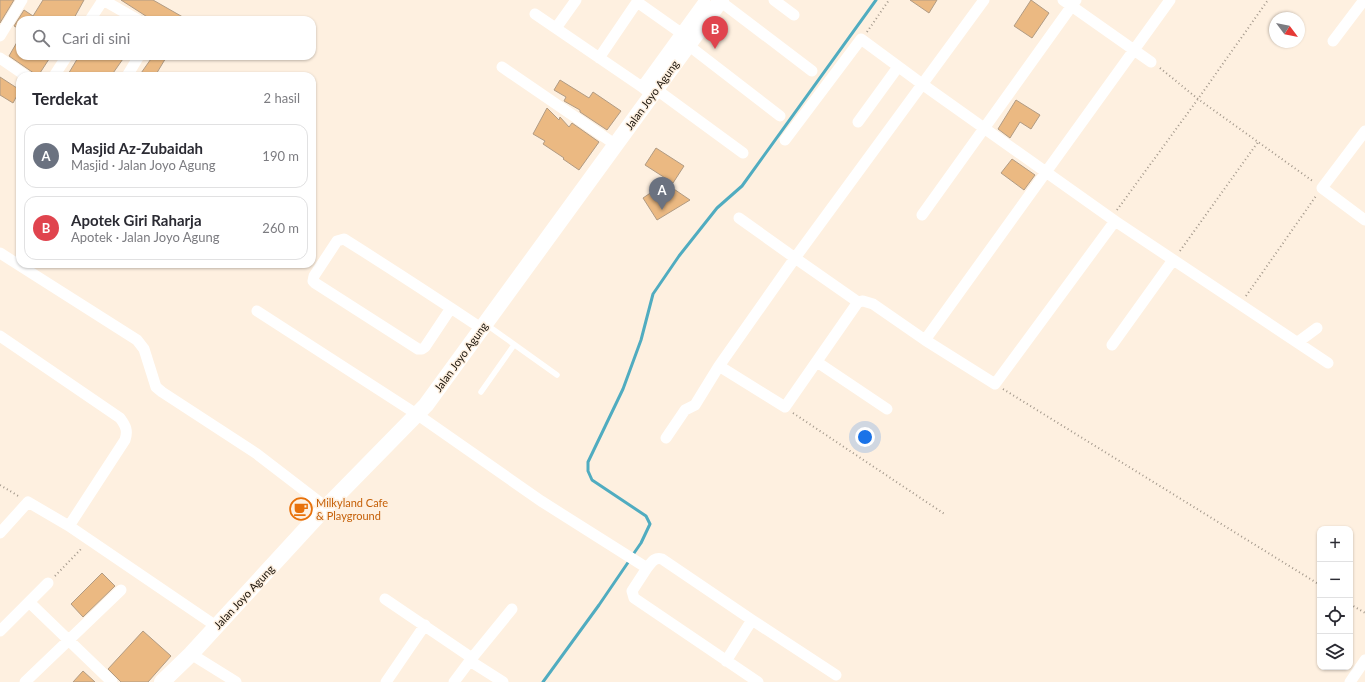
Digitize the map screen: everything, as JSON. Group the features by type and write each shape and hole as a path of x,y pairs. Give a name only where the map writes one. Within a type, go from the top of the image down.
{"main road":[{"name":"Jalan Joyo Agung","path":"162,682 191,654 326,507 418,415 616,146 685,39 716,0"}],"street":[{"path":"0,36 22,0"},
{"path":"95,16 103,0 131,16"},
{"path":"556,28 576,0"},
{"path":"716,0 812,71"},
{"path":"774,0 794,15"},
{"path":"666,438 685,410 695,405 719,366 795,258 984,0"},
{"path":"925,340 1170,0"},
{"path":"1333,41 1364,0"},
{"path":"599,58 639,2 780,116"},
{"path":"922,215 984,128 1070,2 1151,62"},
{"path":"535,14 744,153"},
{"path":"785,140 861,39 1113,220 1328,363"},
{"path":"0,58 20,72"},
{"path":"57,72 64,60"},
{"path":"129,72 137,60"},
{"path":"502,67 616,146"},
{"path":"858,122 898,67"},
{"path":"1365,131 1322,188 1365,220"},
{"path":"739,218 858,302"},
{"path":"719,366 785,407 858,302 863,300 873,304 925,340 995,384 1113,220"},
{"path":"451,308 425,347 418,349 315,284 313,281 314,276 337,241 344,239 451,308 483,326"},
{"path":"0,253 16,263"},
{"path":"1112,345 1173,260"},
{"path":"24,268 137,340 144,349 156,387 257,454 326,507"},
{"path":"257,311 418,415 541,501 647,568"},
{"path":"1298,342 1317,328"},
{"path":"0,336 120,418 125,425 127,432 124,440 69,526"},
{"path":"817,362 887,410"},
{"path":"0,533 28,502 69,526 216,626"},
{"path":"758,682 634,598 632,591 654,559 662,558 752,620 836,675"},
{"path":"0,631 48,583"},
{"path":"25,682 121,590"},
{"path":"385,599 503,682"},
{"path":"29,602 112,682"},
{"path":"454,682 512,609"},
{"path":"726,661 752,620"},
{"path":"386,682 425,626"},
{"path":"191,654 236,682"},
{"path":"1350,682 1365,660"}],"lane":[{"path":"483,326 514,345 557,375"},
{"path":"480,392 514,345"}],"path":[{"path":"861,39 889,0"},
{"path":"1113,220 1268,0"},
{"path":"1151,62 1198,99 1322,188 1240,304"},
{"path":"1173,260 1258,142"},
{"path":"995,384 1317,583"},
{"path":"785,407 946,515"},
{"path":"0,485 28,502"},
{"path":"48,583 82,548"},
{"path":"1353,606 1365,613"}],"building":[{"path":"0,0 14,0 0,23"},
{"path":"43,0 84,0 75,16 33,16"},
{"path":"121,0 153,0 181,16 146,16"},
{"path":"910,0 937,0 929,13"},
{"path":"1031,0 1049,13 1032,38 1014,26"},
{"path":"24,10 33,16 20,16"},
{"path":"16,44 16,60 48,60 41,72 32,72 9,56"},
{"path":"77,60 122,60 114,72 69,72"},
{"path":"150,60 165,60 157,72 142,72"},
{"path":"0,77 16,87 16,97 13,103 0,95"},
{"path":"560,80 589,98 593,92 621,111 607,130 580,112 580,110 564,101 566,97 554,90"},
{"path":"1016,100 1040,115 1031,129 1020,122 1010,138 998,129"},
{"path":"547,108 559,120 560,117 569,127 572,123 599,142 579,170 543,144 545,141 533,134"},
{"path":"656,148 684,166 673,183 645,165"},
{"path":"1012,159 1035,175 1024,190 1001,173"},
{"path":"665,183 690,200 657,220 643,198"},
{"path":"102,573 115,586 83,617 71,604"},
{"path":"143,631 171,656 148,682 121,682 108,669"},
{"path":"83,671 95,682 73,682"}],"waterway":[{"path":"632,556 641,543 650,524 646,516 592,480 588,471 588,462 623,389 641,340 653,294 679,256 717,208 742,186 876,0"},
{"path":"543,682 629,561"}],"place":[{"name":"Apotek Giri Raharja","path":"715,49"},
{"name":"Masjid Az-Zubaidah","path":"662,210"},
{"name":"Milkyland Cafe & Playground","path":"301,509"}]}
